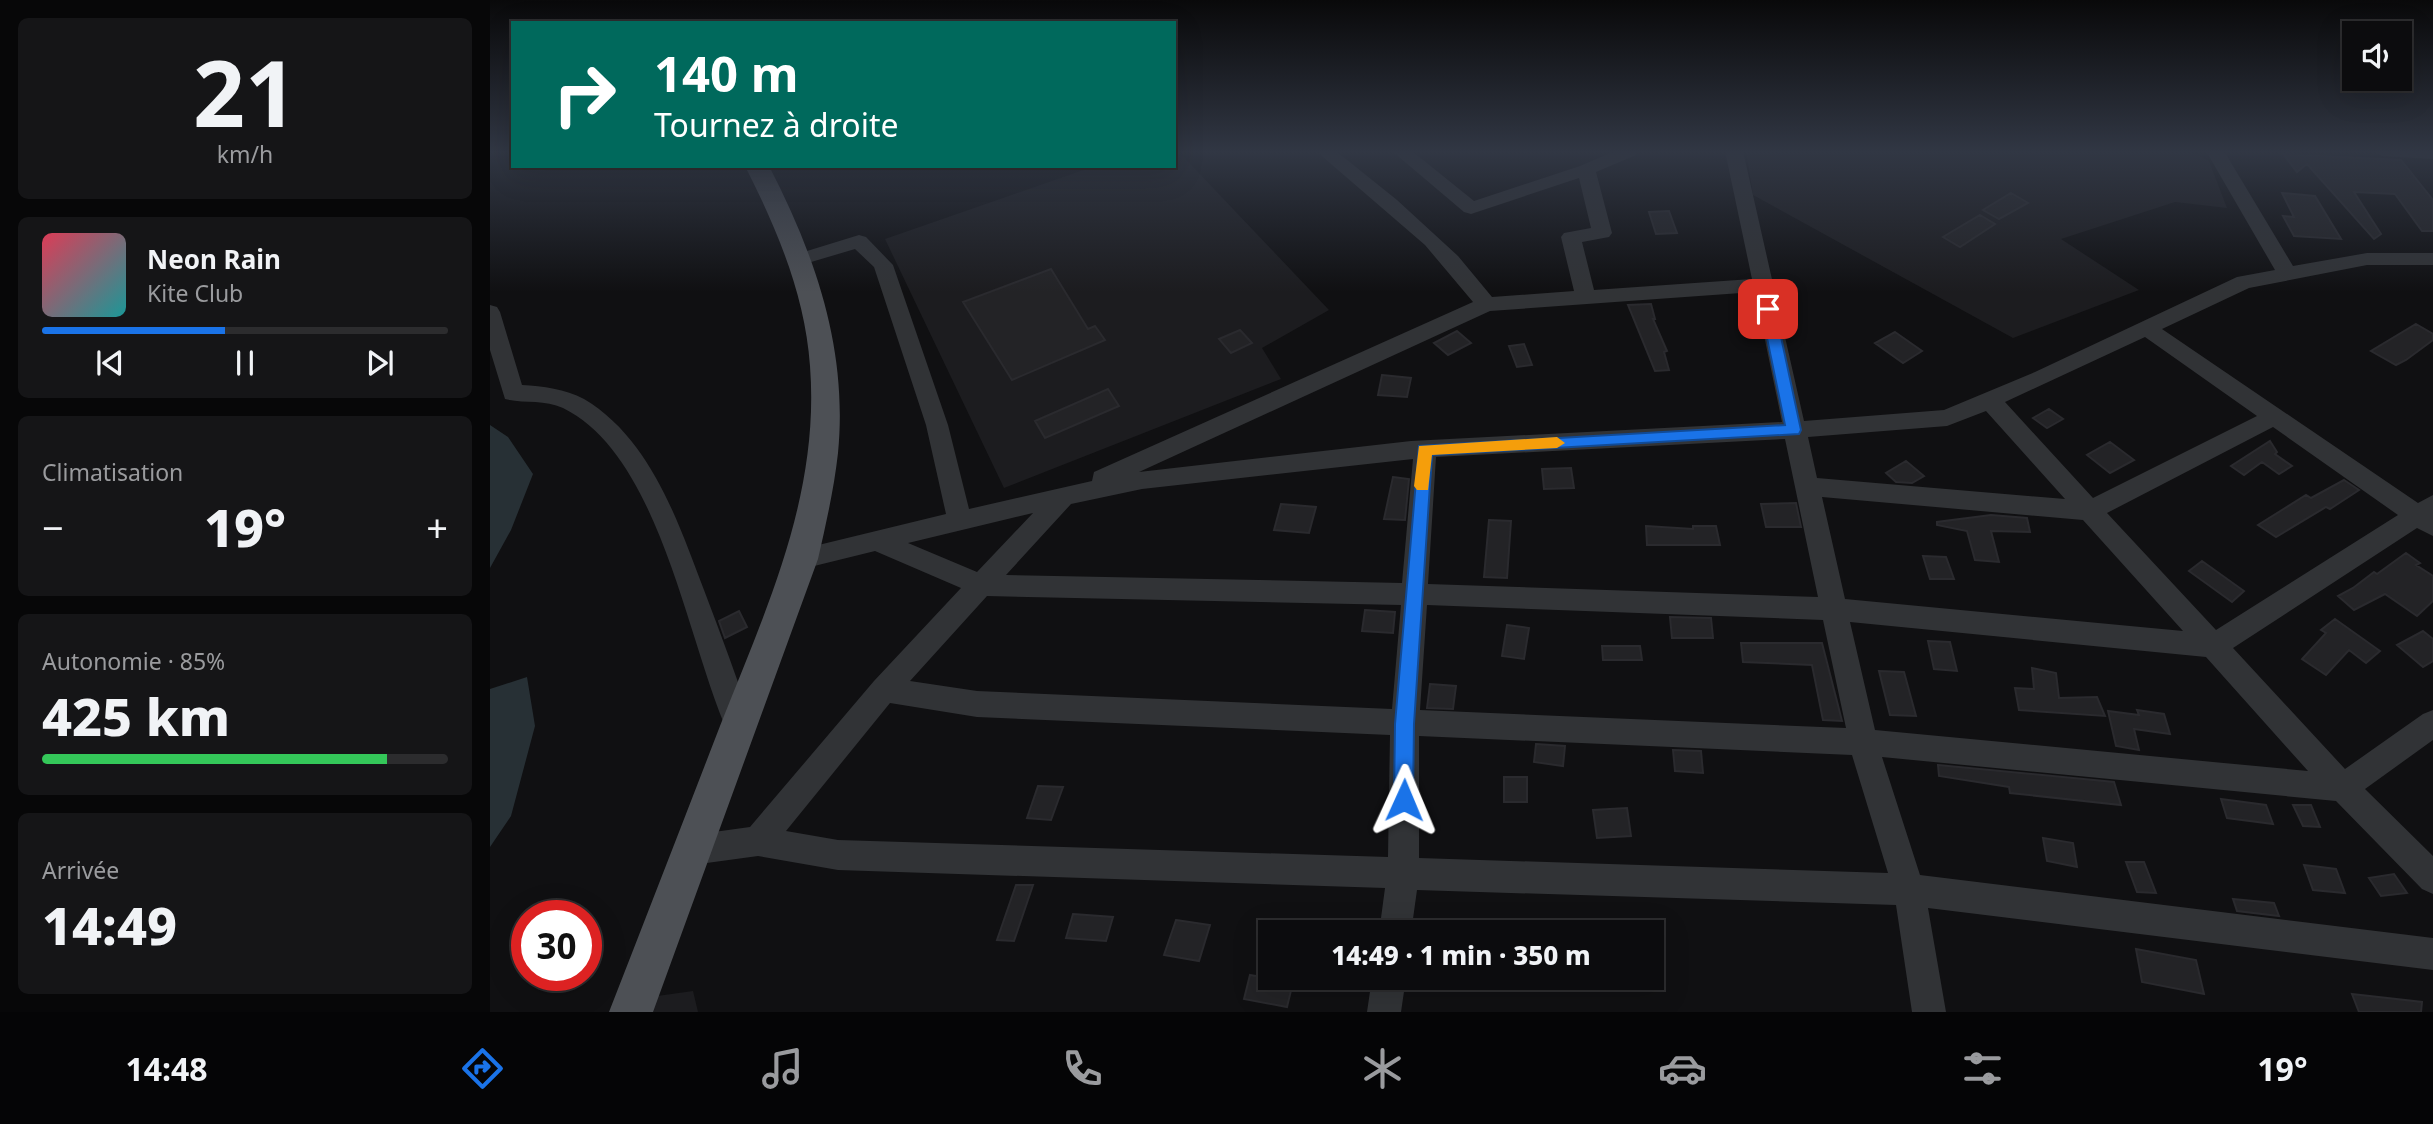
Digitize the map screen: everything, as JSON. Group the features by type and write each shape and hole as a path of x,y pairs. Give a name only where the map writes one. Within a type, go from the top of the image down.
{"main road":[{"path":"631,1012 802,559 824,437 825,377 820,330 801,259 786,219 775,198"}],"street":[{"path":"1382,198 1421,230 1467,275 1486,304"},
{"path":"1459,198 1471,208 1501,198"},
{"path":"1585,296 1572,237 1602,233 1593,198"},
{"path":"1744,198 1863,742 1909,890 1929,1012"},
{"path":"2243,198 2288,274"},
{"path":"801,259 859,241 883,265 937,425 960,521"},
{"path":"802,559 1062,496 1142,480 1425,450 1794,430 1947,418 2244,282 2367,259 2433,259"},
{"path":"758,841 884,690 1062,496 1486,304 1763,285"},
{"path":"490,312 513,393 544,393 579,407 618,440 655,498 712,646 739,726"},
{"path":"876,541 980,585 1414,594 1833,609 2214,646 2428,515 2274,417 2146,328"},
{"path":"1989,400 2343,788 2433,878"},
{"path":"1807,486 2090,511 2274,417"},
{"path":"1397,920 1403,876 1405,724 1425,450"},
{"path":"884,690 977,704 1863,742 2343,788 2433,723"},
{"path":"692,850 758,841 838,855 1403,876 1909,890 2433,954"},
{"path":"1384,1012 1387,990"}],"shaded area":[{"path":"1002,198 1223,198 1329,310 1262,348 1281,379 1004,488 885,239"},
{"path":"1759,198 2223,198 2227,208 2175,202 2061,239 2139,290 2013,338"},
{"path":"490,425 508,437 533,474 511,530 490,568"},
{"path":"527,677 535,726 511,816 490,847 490,689"},
{"path":"693,991 698,1012 638,1012 643,998"}],"building":[{"path":"2002,198 2020,198 2028,203 1999,219 1983,210"},
{"path":"2285,198 2316,198 2341,239 2294,236 2283,216 2294,217"},
{"path":"2338,198 2358,198 2381,234 2374,239"},
{"path":"2398,198 2433,200 2433,231 2422,231"},
{"path":"1669,211 1677,233 1656,234 1649,212"},
{"path":"1980,215 1995,224 1960,247 1943,237"},
{"path":"1051,269 1088,329 1095,326 1105,340 1012,380 963,302"},
{"path":"1651,304 1653,319 1667,351 1664,352 1669,370 1655,371 1628,305"},
{"path":"2416,324 2433,334 2433,340 2406,360 2396,365 2371,351"},
{"path":"1240,330 1252,343 1231,353 1219,339"},
{"path":"1457,331 1471,343 1448,355 1434,343"},
{"path":"1895,332 1922,351 1903,363 1875,343"},
{"path":"1524,344 1532,365 1517,367 1509,346"},
{"path":"1382,375 1411,378 1407,397 1378,395"},
{"path":"1108,389 1119,406 1045,438 1035,421"},
{"path":"2049,409 2063,419 2047,428 2033,418"},
{"path":"2270,441 2277,452 2275,454 2292,466 2279,474 2262,462 2244,475 2231,466"},
{"path":"2110,442 2134,460 2110,473 2087,455"},
{"path":"1906,461 1924,476 1912,483 1896,482 1886,473"},
{"path":"1571,468 1574,488 1544,489 1542,469"},
{"path":"1393,477 1409,479 1405,520 1384,519"},
{"path":"2344,480 2359,490 2330,509 2326,507 2276,537 2258,525 2306,495 2311,498"},
{"path":"1796,503 1801,527 1766,527 1761,504"},
{"path":"1281,504 1316,507 1309,533 1274,530"},
{"path":"1991,515 2027,518 2030,532 1991,531 1999,562 1975,560 1967,531 1937,525 1937,522"},
{"path":"1489,520 1511,521 1507,578 1484,577"},
{"path":"1646,526 1693,529 1693,526 1716,526 1720,545 1647,545"},
{"path":"2406,553 2420,563 2416,565 2433,576 2433,601 2417,616 2385,594 2354,610 2338,596 2374,572 2377,574"},
{"path":"1923,556 1946,557 1954,579 1930,579"},
{"path":"2202,561 2244,591 2232,602 2189,571"},
{"path":"1365,610 1395,612 1393,633 1362,631"},
{"path":"739,611 747,627 725,638 719,621"},
{"path":"1670,617 1711,618 1713,638 1672,638"},
{"path":"2335,619 2380,651 2366,663 2349,650 2326,675 2302,659 2326,633 2321,630"},
{"path":"1507,625 1529,628 1524,659 1502,656"},
{"path":"2423,631 2433,639 2433,661 2423,667 2397,645"},
{"path":"1928,641 1950,642 1957,671 1934,669"},
{"path":"1741,643 1822,643 1842,721 1823,720 1812,665 1743,662"},
{"path":"1602,646 1640,646 1642,660 1603,660"},
{"path":"2032,668 2056,673 2059,698 2097,697 2105,716 2019,710 2015,688 2034,689"},
{"path":"1879,671 1904,672 1916,716 1890,715"},
{"path":"1430,684 1456,686 1453,709 1427,708"},
{"path":"2137,710 2164,714 2170,734 2134,729 2139,750 2116,746 2108,711 2139,715"},
{"path":"1536,744 1565,746 1563,766 1534,762"},
{"path":"1673,750 1701,751 1703,773 1675,771"},
{"path":"1938,765 2114,782 2121,805 2010,793 2009,787 1939,776"},
{"path":"1504,777 1527,777 1527,802 1504,802"},
{"path":"1038,786 1063,787 1051,820 1027,818"},
{"path":"2221,799 2266,805 2273,824 2227,818"},
{"path":"2293,805 2311,805 2320,827 2303,826"},
{"path":"1627,808 1631,836 1597,838 1593,810"},
{"path":"2043,838 2073,843 2077,867 2047,861"},
{"path":"2126,862 2144,862 2156,893 2137,892"},
{"path":"2304,865 2336,869 2345,893 2313,890"},
{"path":"2394,874 2407,893 2381,896 2369,878"},
{"path":"1016,885 1033,885 1014,941 997,940"},
{"path":"2233,899 2274,903 2279,916 2237,911"},
{"path":"1073,914 1113,917 1106,941 1066,938"},
{"path":"1176,920 1210,925 1199,961 1164,955"},
{"path":"2136,949 2196,960 2204,994 2142,982"},
{"path":"1250,975 1258,976 1258,990 1291,990 1287,1007 1244,999"},
{"path":"2352,994 2422,1002 2421,1012 2359,1012"}],"slow traffic":[{"path":"1422,486 1425,450 1557,443"}],"route":[{"path":"1404,800 1405,724 1425,450 1794,430 1768,309"}]}
